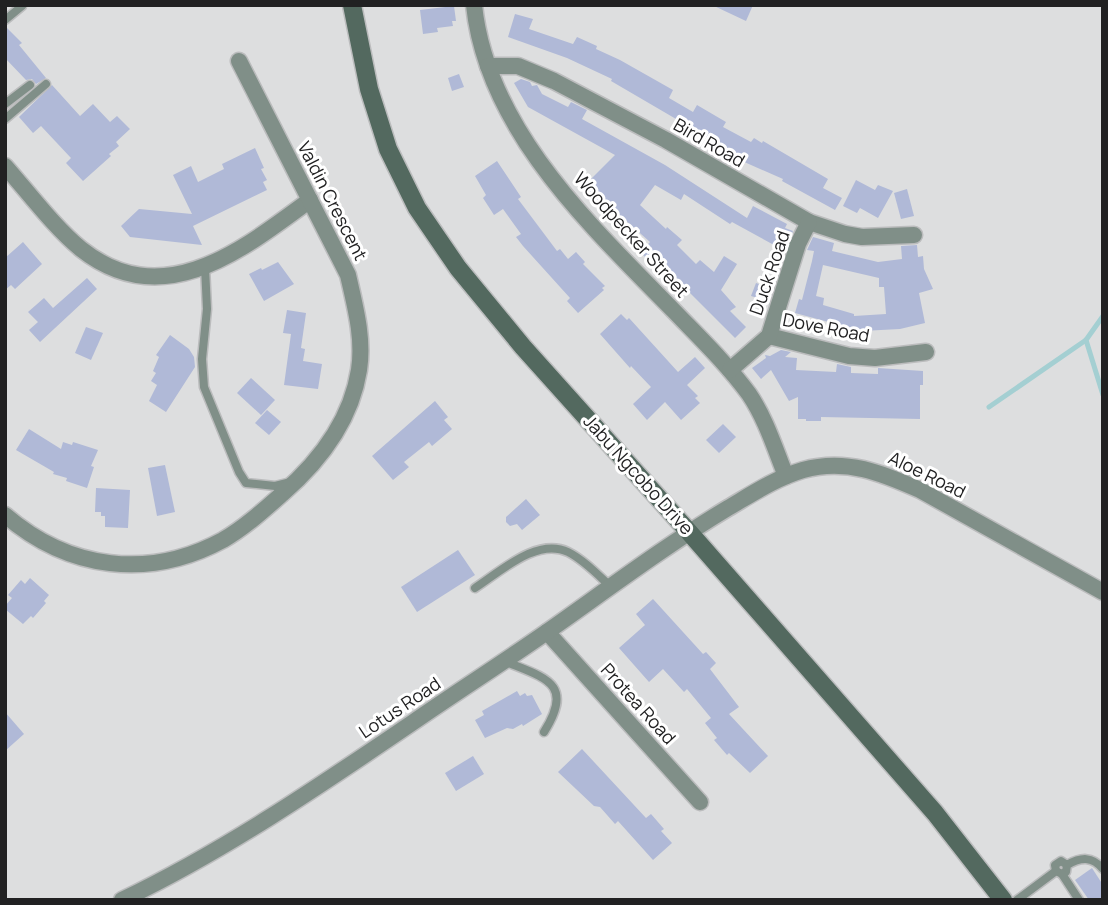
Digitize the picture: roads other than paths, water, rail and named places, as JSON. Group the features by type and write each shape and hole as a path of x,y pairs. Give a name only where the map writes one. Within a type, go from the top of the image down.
{"main road":[{"name":"Jabu Ngcobo Drive","path":"352,5 356,33 388,149 417,208 458,268 523,347 689,532 934,813 1003,900"}],"street":[{"name":"Woodpecker Street","path":"474,5 488,66 504,103 522,134 566,194 607,242 730,370 758,408 786,476"},
{"name":"Valdin Crescent","path":"5,515 44,544 76,556 109,564 167,562 191,555 225,539 268,507 315,461 346,416 359,368 360,342 348,275 239,61"},
{"name":"Bird Road","path":"488,66 517,66 554,80 809,222 862,237 914,235"},
{"path":"5,166 79,247 117,270 141,276 166,276 205,267 252,242 310,200"},
{"name":"Duck Road","path":"769,337 798,244 809,222"},
{"name":"Dove Road","path":"730,370 769,337 849,356 875,358 926,352"},
{"name":"Aloe Road","path":"689,532 764,486 786,476 802,470 837,465 854,466 889,476 920,491 1103,592"},
{"name":"Lotus Road","path":"122,900 163,880 311,792 689,532"},
{"name":"Protea Road","path":"547,632 700,802"}],"lane":[{"path":"5,20 22,6"},
{"path":"5,119 46,84"},
{"path":"5,104 30,85"},
{"path":"205,267 207,309 202,374 208,402 246,484 275,486 297,481"},
{"path":"475,588 528,554 554,549 576,556 611,587"},
{"path":"504,661 542,677 556,691 557,708 544,732"},
{"path":"1079,900 1059,873 1055,865 1057,862 1067,864 1084,859 1095,862 1103,869"},
{"path":"1017,900 1059,873"}],"waterway":[{"path":"989,407 1086,340 1103,316"},
{"path":"1086,340 1103,395"}]}
